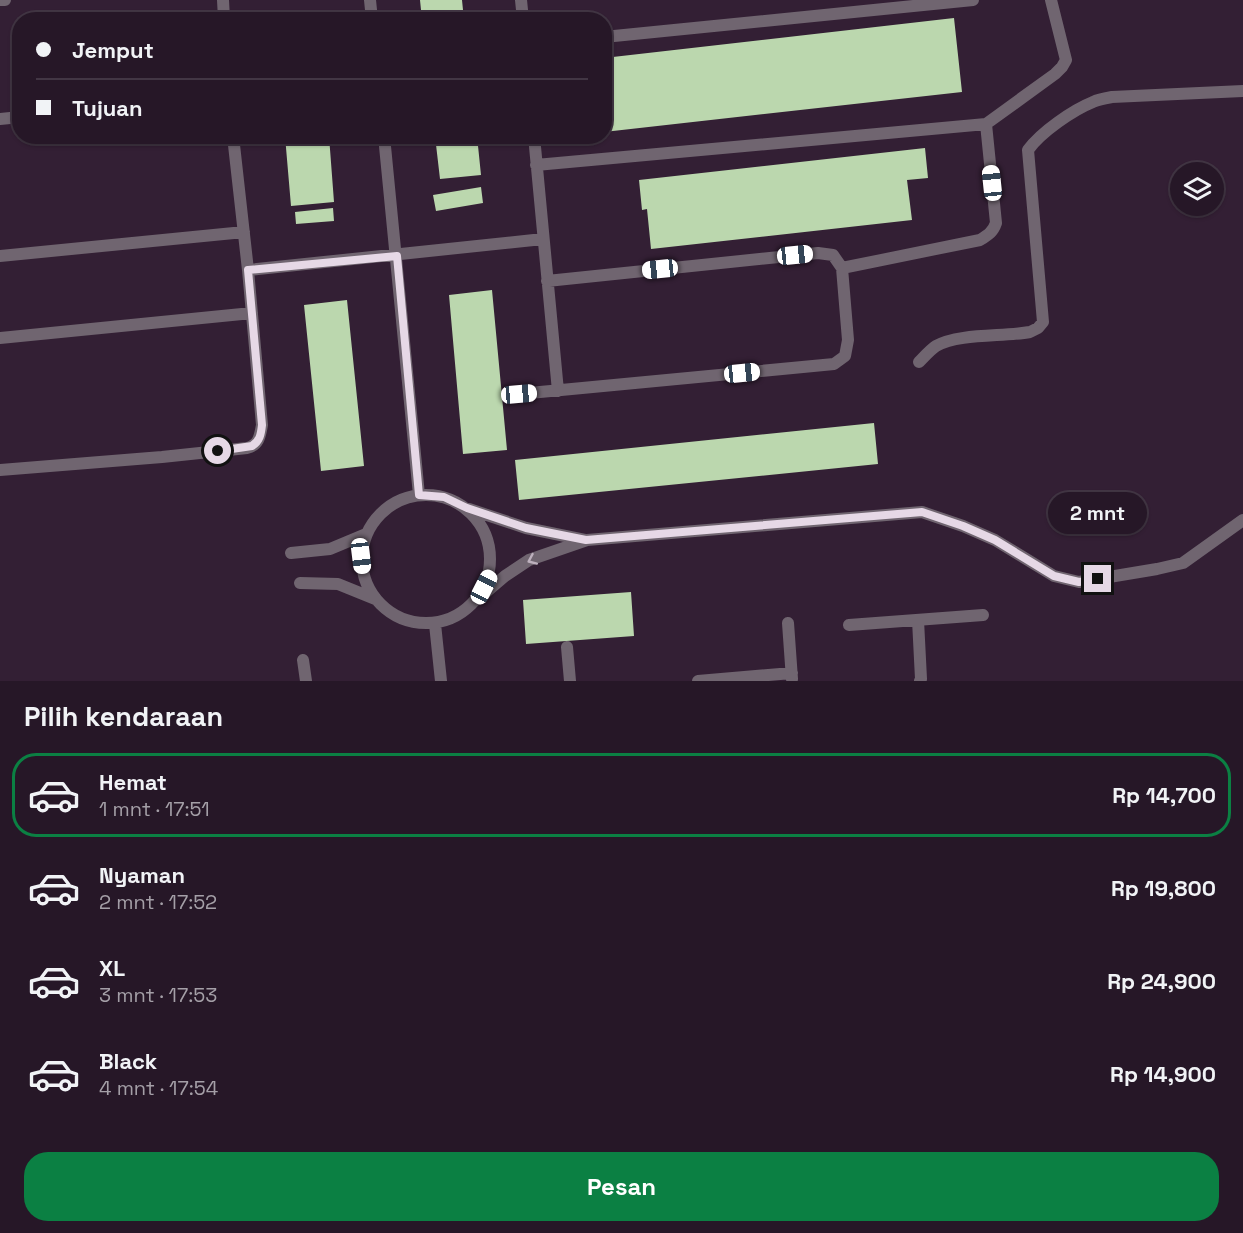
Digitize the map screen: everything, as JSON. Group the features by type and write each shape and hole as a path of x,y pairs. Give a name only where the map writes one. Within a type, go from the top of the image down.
{"street":[{"path":"0,0 5,0"},
{"path":"612,36 973,0"},
{"path":"536,165 986,124 1055,74 1066,60 1051,0"},
{"path":"919,362 935,346 948,341 1030,332 1043,322 1028,150 1042,134 1095,100 1112,97 1243,91"},
{"path":"842,268 980,240 990,234 996,223 986,124"},
{"path":"0,470 162,457 256,444 262,425 234,144"},
{"path":"385,144 419,495"},
{"path":"535,144 558,391"},
{"path":"0,256 244,232"},
{"path":"248,270 543,240"},
{"path":"519,394 834,364 845,356 848,340 842,268 833,255 818,253 547,281"},
{"path":"0,338 252,313"},
{"path":"586,540 526,528 467,508 444,497 419,495 397,501 379,515 366,534 361,556 364,579 375,599 391,615 412,623 435,624 459,615 505,576 530,560 586,540 922,512 995,540 1054,576 1079,582 1183,563 1243,520"},
{"path":"467,508 483,527 491,551 490,576 478,599"},
{"path":"291,553 330,549 366,534"},
{"path":"300,583 338,584 375,599"},
{"path":"849,625 983,615"},
{"path":"918,620 920,681"},
{"path":"698,681 792,677 788,623"},
{"path":"435,624 441,681"},
{"path":"567,647 570,681"},
{"path":"303,660 306,681"}],"building":[{"path":"420,0 462,0 463,12 421,12"},
{"path":"954,18 962,92 612,131 612,57"},
{"path":"286,144 330,144 334,202 291,206"},
{"path":"436,144 478,144 481,175 440,179"},
{"path":"925,148 928,178 907,180 912,220 651,249 647,209 642,210 639,180"},
{"path":"481,187 483,203 436,211 433,195"},
{"path":"333,208 334,221 296,224 295,212"},
{"path":"492,290 507,450 463,454 449,295"},
{"path":"347,300 364,466 321,471 304,305"},
{"path":"874,423 878,464 519,500 515,460"},
{"path":"631,592 634,636 526,644 523,600"}],"route":[{"path":"218,451 247,448 256,444 262,425 248,270 397,256 419,495 444,497 467,508 526,528 586,540 922,512 995,540 1054,576 1079,582 1098,579"}]}
